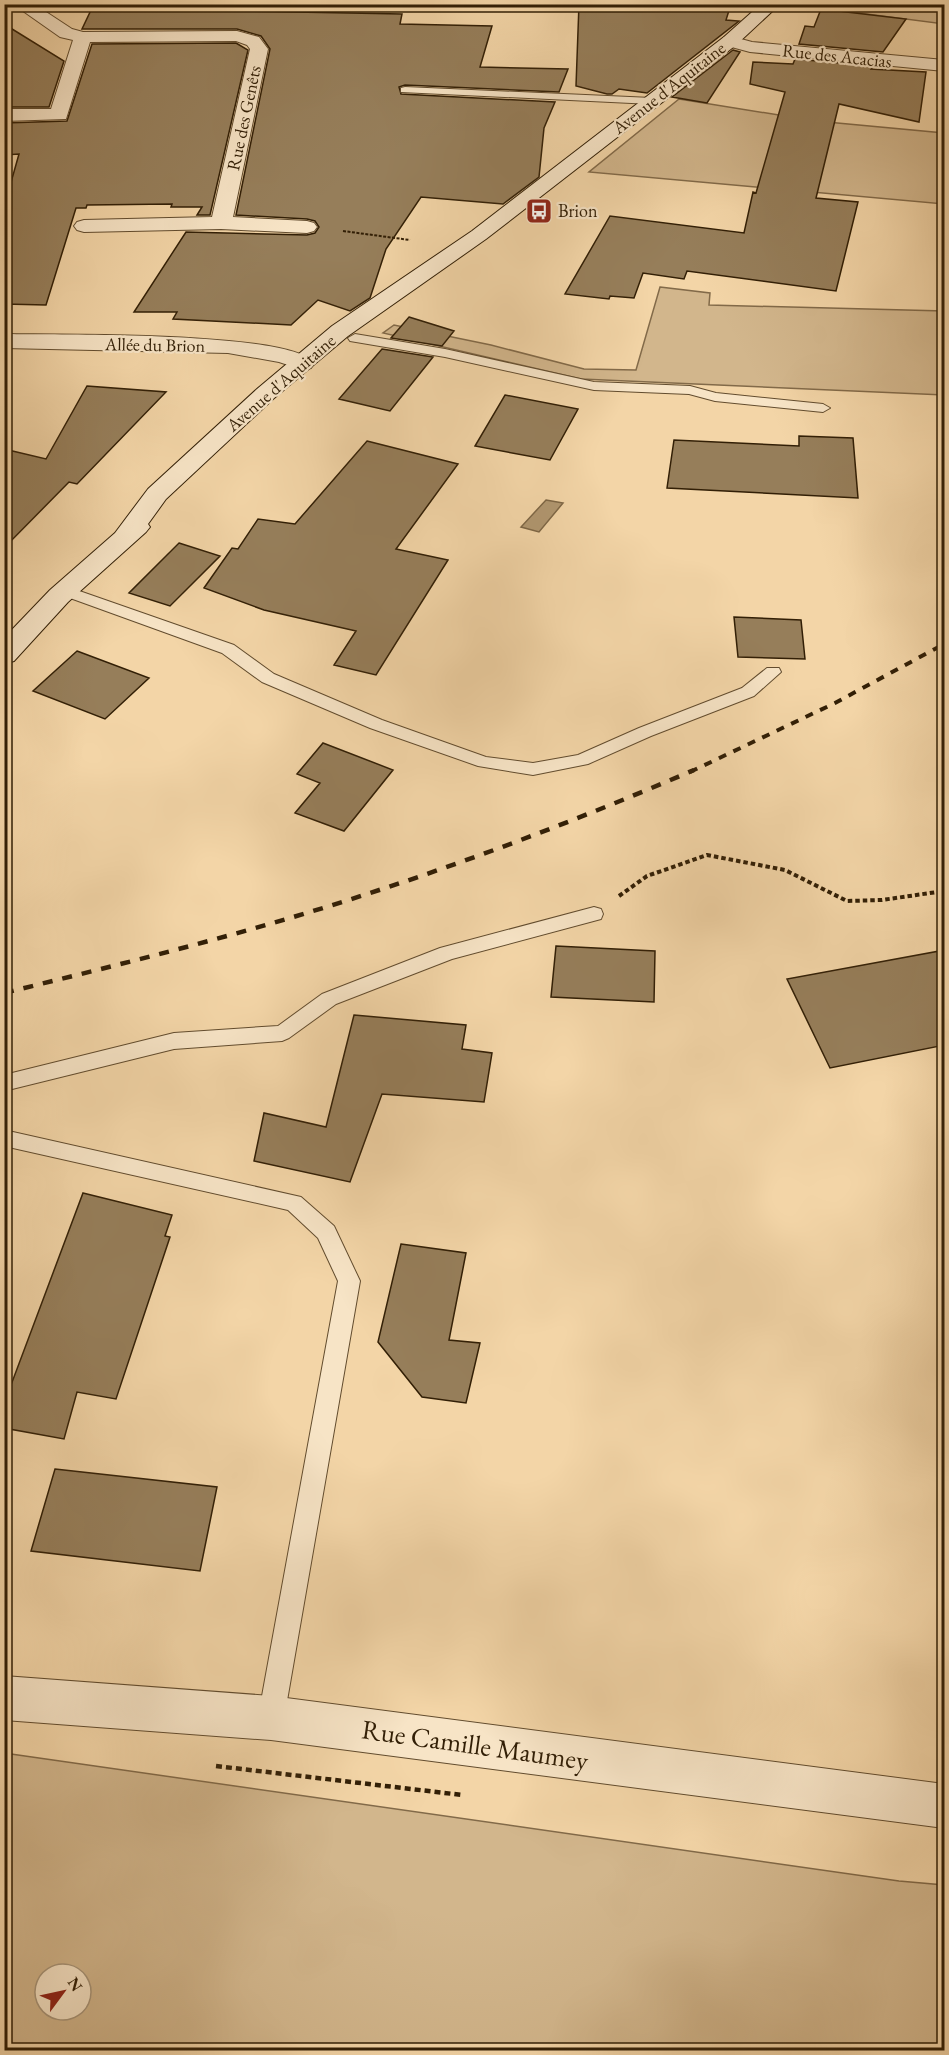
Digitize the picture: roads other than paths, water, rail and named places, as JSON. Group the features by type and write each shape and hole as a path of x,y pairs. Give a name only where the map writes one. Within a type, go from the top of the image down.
{"street":[{"path":"4,115 59,115 82,37 66,33 21,4"},
{"name":"Avenue d'Aquitaine","path":"310,365 355,338 461,248 730,41 768,8"},
{"name":"Rue des Genêts","path":"82,37 237,36 253,41 259,49 220,224"},
{"name":"Rue des Acacias","path":"730,41 762,48 945,66"},
{"path":"84,226 220,224 307,227"},
{"name":"Avenue d'Aquitaine","path":"4,655 65,591 122,541 310,365 354,320 461,248"},
{"name":"Allée du Brion","path":"4,341 228,346 276,354 310,365"},
{"name":"Rue Camille Maumey","path":"4,1698 271,1718 945,1806"}],"lane":[{"path":"405,90 652,101"},
{"path":"355,338 445,353 594,386 690,390 715,397 823,408"},
{"path":"65,591 228,648 268,678 376,724 484,762 533,769 582,760 645,732 748,692 773,672"},
{"path":"4,1083 174,1041 282,1033 329,999 447,953 594,914"},
{"path":"4,1138 294,1203 326,1233 349,1281 271,1718"}],"railway":[{"path":"690,772 835,703 944,644"},
{"path":"4,993 232,935 367,894 532,836 694,770"}],"place":[{"name":"Brion","path":"539,211"}]}
